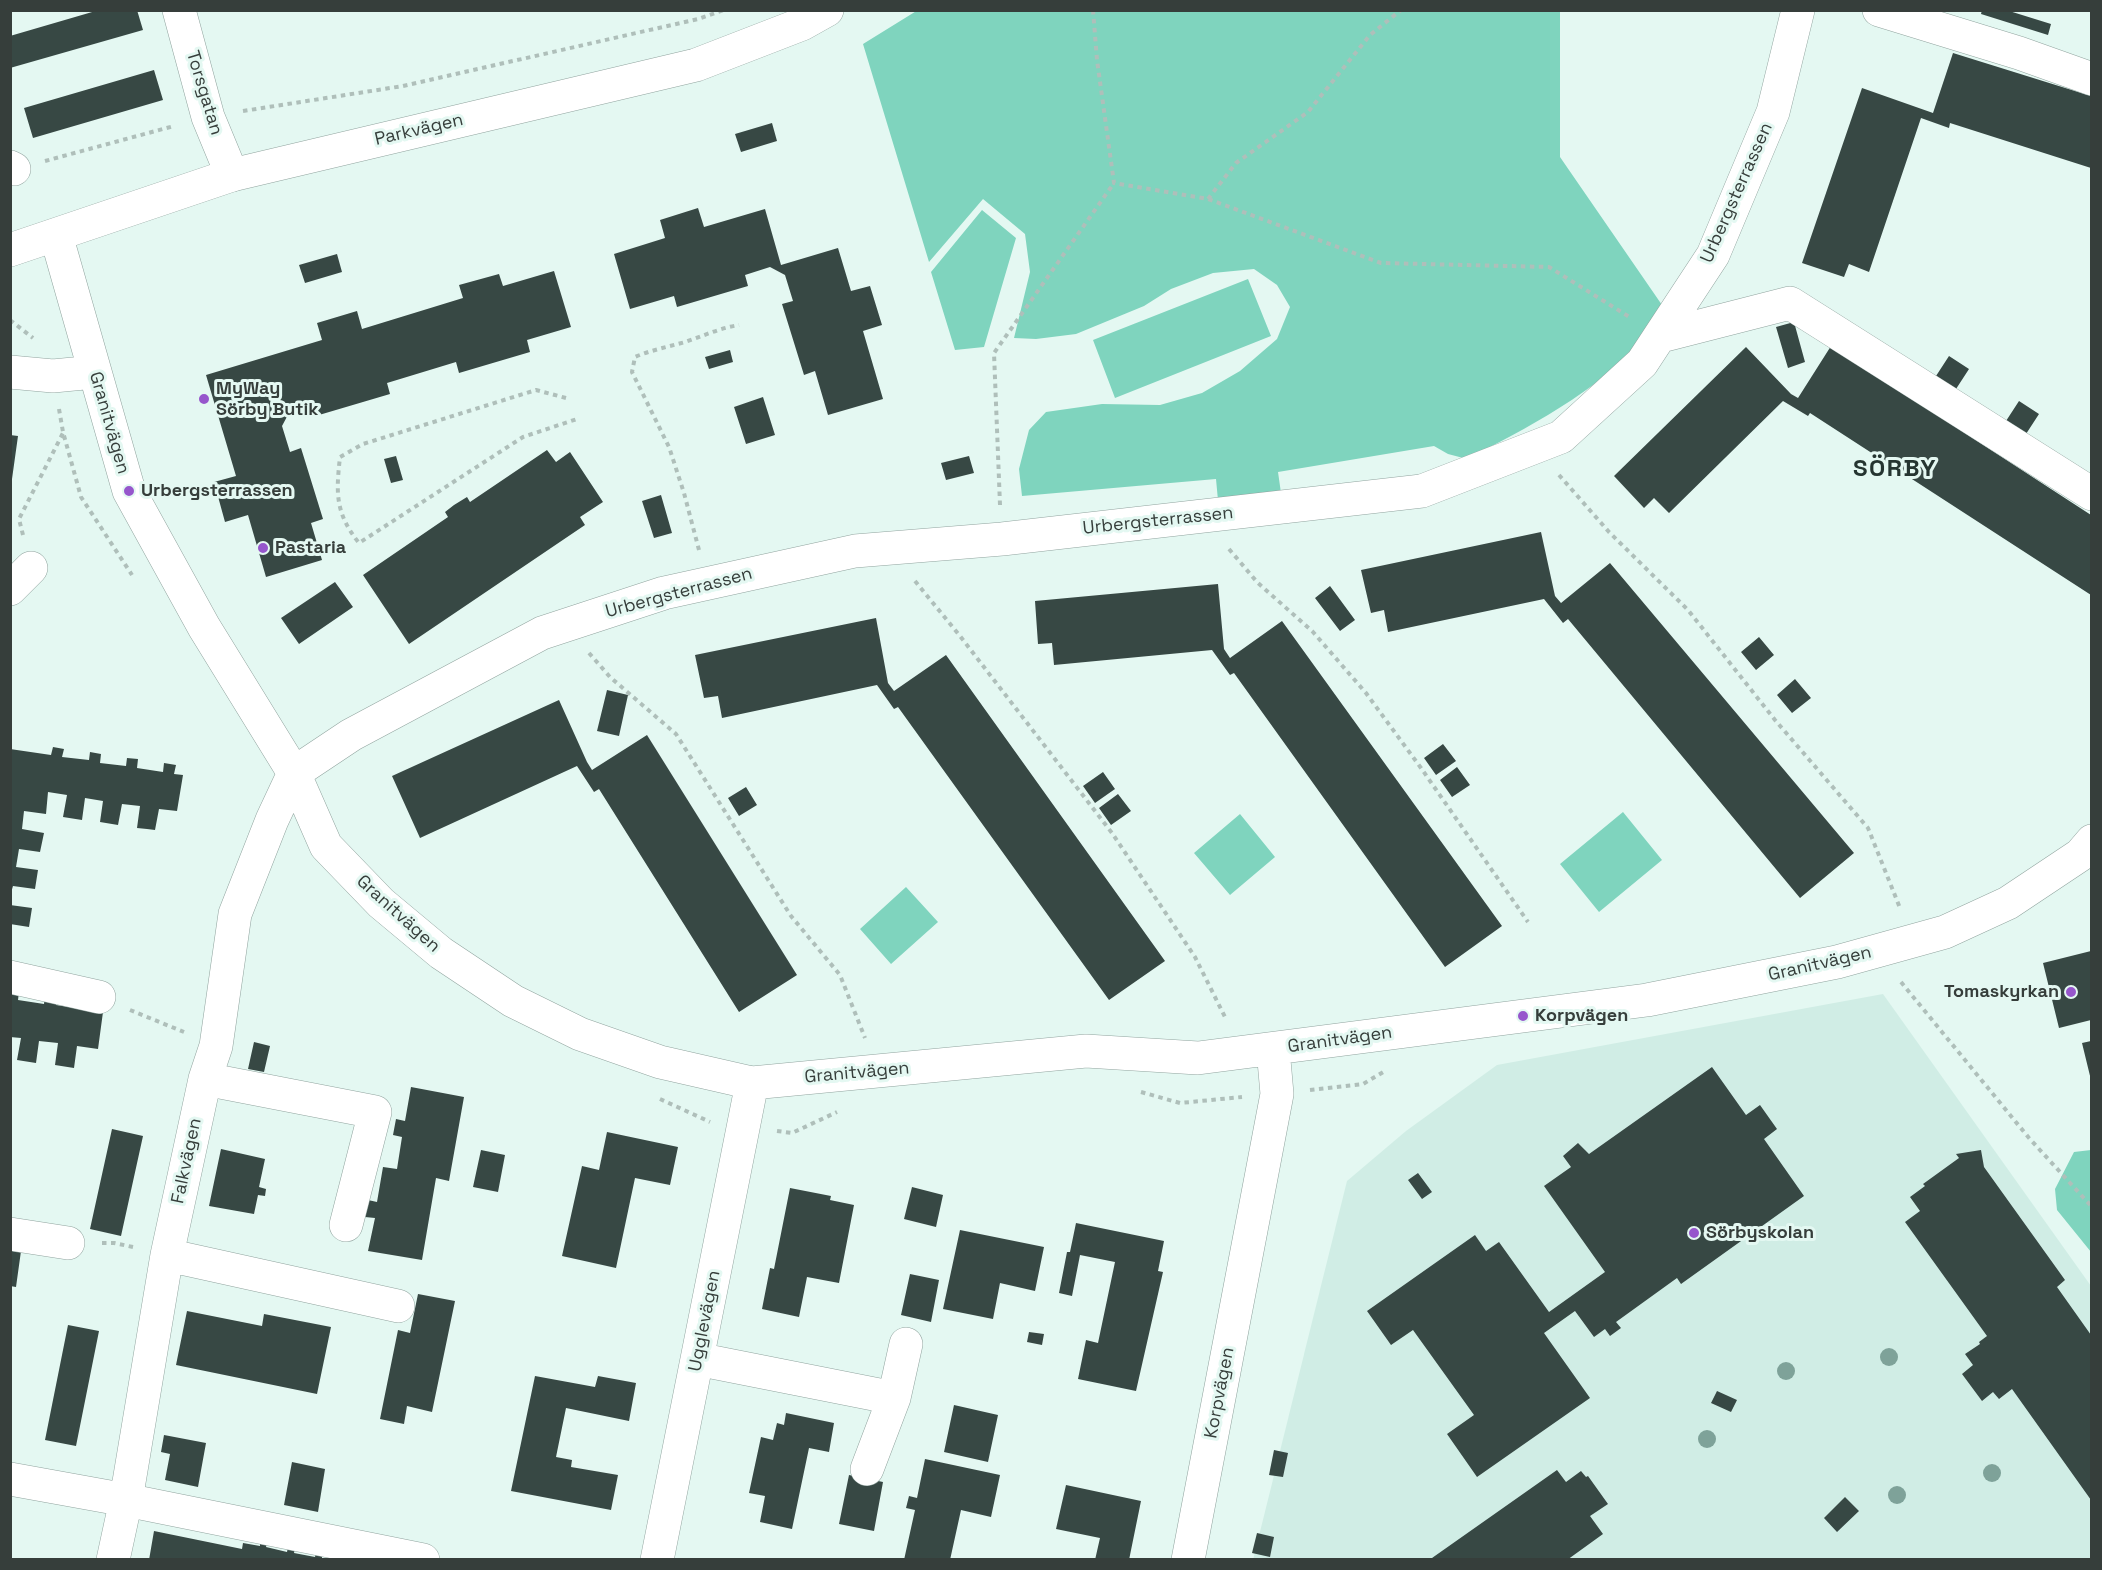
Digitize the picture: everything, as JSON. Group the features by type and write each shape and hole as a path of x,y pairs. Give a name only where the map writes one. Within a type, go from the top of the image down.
{"street":[{"name":"Torsgatan","path":"179,10 208,117 232,175"},
{"name":"Parkvägen","path":"10,250 232,175 696,65 802,24 827,10"},
{"name":"Urbergsterrassen","path":"294,773 351,735 542,633 653,597 855,550 1002,539 1422,491 1561,437 1642,363 1713,255 1773,112 1798,10"},
{"path":"1879,10 2019,52 2091,78"},
{"name":"Granitvägen","path":"56,235 129,491 209,637 294,773 326,846 381,903 441,953 504,995 580,1034 660,1062 752,1083 1086,1051 1198,1058 1647,1000 1837,962 1945,932 2008,903 2080,855 2091,841"},
{"path":"1661,336 1790,303 2091,494"},
{"path":"10,372 53,376 94,372"},
{"name":"Falkvägen","path":"112,1560 126,1500 167,1255 205,1079 216,1046 235,914 272,820 294,773"},
{"path":"10,977 99,997"},
{"name":"Korpvägen","path":"1188,1560 1276,1094 1258,1051"},
{"path":"205,1079 375,1112 346,1225"},
{"name":"Ugglevägen","path":"657,1560 752,1083"},
{"path":"10,1234 68,1243"},
{"path":"167,1255 398,1306"},
{"path":"867,1469 894,1398 906,1344"},
{"path":"697,1359 894,1398"},
{"path":"10,1479 423,1560"}],"path":[{"path":"12,168 208,117 404,86 698,19 724,10"},
{"path":"1002,539 994,353 1114,183 1093,10"},
{"path":"1208,199 1236,163 1308,112 1370,35 1401,10"},
{"path":"1114,183 1208,199 1381,263 1549,267 1661,336"},
{"path":"707,583 684,493 669,447 632,372 635,357 684,342 718,328 739,325"},
{"path":"566,398 536,390 363,444 348,452 340,457 337,490 345,525 359,543 523,437 577,419"},
{"path":"21,578 19,519 63,432 81,497 136,581"},
{"path":"1535,447 1609,532 1688,610 1775,720 1868,828 1913,941"},
{"path":"1202,516 1257,582 1313,632 1366,693 1528,922"},
{"path":"887,548 960,636 1112,833 1258,1051"},
{"path":"565,626 610,677 676,734 791,916 840,975 865,1039"},
{"path":"1890,983 1912,979"},
{"path":"1901,982 2029,1138 2091,1207"},
{"path":"99,997 216,1046"},
{"path":"1198,1058 1201,1101"},
{"path":"1134,1090 1180,1103 1363,1084 1388,1069"},
{"path":"657,1097 708,1122 792,1133 842,1110"},
{"path":"68,1243 114,1243 167,1255"}],"shaded area":[{"name":"Sörbyskolan","path":"1883,994 2091,1286 2091,1559 1253,1560 1347,1181 1406,1131 1497,1065"}],"green space":[{"path":"918,10 1560,11 1560,157 1662,305 1644,337 1625,359 1605,376 1560,408 1467,459 1448,454 1434,446 1278,472 1282,500 1219,511 1216,479 1022,496 1019,469 1029,430 1046,412 1102,404 1160,405 1202,393 1240,371 1277,339 1290,307 1277,285 1254,269 1213,273 1171,289 1144,306 1076,334 1036,339 1014,338 1030,272 1025,234 983,199 929,262 863,44"},
{"path":"982,210 1016,238 984,347 955,350 931,272"},
{"path":"1248,279 1271,336 1115,398 1093,340"},
{"path":"1623,812 1662,860 1599,912 1560,864"},
{"path":"1240,814 1275,857 1230,895 1194,853"},
{"path":"906,887 938,922 891,964 860,929"},
{"path":"2092,1150 2091,1252 2057,1210 2055,1189 2074,1152"}],"building":[{"path":"99,10 137,10 143,30 10,68 10,36"},
{"path":"1982,10 2006,10 2051,24 2048,35 1981,14"},
{"path":"1953,53 2091,96 2091,168 1950,123 1949,128 1921,118 1869,272 1849,264 1844,277 1802,263 1862,88 1933,113"},
{"path":"154,70 163,100 33,138 24,108"},
{"path":"772,123 777,141 741,152 735,134"},
{"path":"698,208 704,227 765,209 781,265 838,248 851,291 870,286 882,325 863,331 883,399 828,415 815,371 804,375 782,304 793,301 785,275 770,267 745,275 748,286 677,307 674,296 630,309 614,254 665,238 660,220"},
{"path":"337,254 342,272 305,283 299,265"},
{"path":"554,271 571,327 527,340 530,352 459,373 456,362 387,383 390,394 319,415 315,404 290,411 282,426 290,452 301,448 323,519 311,523 322,560 266,577 248,515 225,522 214,482 236,476 206,375 322,340 317,323 357,311 362,329 463,298 459,285 499,274 503,286"},
{"path":"1794,322 1805,362 1788,368 1776,327"},
{"path":"1831,346 2091,515 2091,595 1810,413 1808,416 1783,401 1669,513 1654,498 1644,508 1614,476 1746,347 1791,394 1798,398"},
{"path":"730,350 733,362 709,369 705,357"},
{"path":"1949,356 1969,369 1956,389 1936,376"},
{"path":"763,397 775,435 746,444 734,407"},
{"path":"2019,401 2039,414 2026,434 2006,421"},
{"path":"10,435 18,436 12,479 10,479"},
{"path":"547,450 556,462 570,452 603,502 580,517 585,525 409,644 363,575 448,517 445,512 454,505 467,497 470,502"},
{"path":"396,456 403,480 391,483 384,459"},
{"path":"969,456 974,473 946,480 941,463"},
{"path":"661,495 672,533 654,538 642,501"},
{"path":"1541,532 1555,596 1561,603 1610,563 1854,853 1800,898 1568,619 1563,623 1544,599 1388,632 1384,610 1371,613 1361,570"},
{"path":"335,582 353,607 299,644 281,618"},
{"path":"1218,584 1224,649 1230,658 1282,621 1502,926 1445,967 1234,673 1230,675 1212,650 1054,665 1052,643 1038,644 1035,601"},
{"path":"1330,586 1355,620 1340,631 1315,598"},
{"path":"876,618 888,683 894,691 946,655 1165,961 1109,1000 898,707 894,709 877,685 722,718 718,696 704,698 695,655"},
{"path":"1759,637 1774,655 1756,670 1741,652"},
{"path":"1795,679 1811,698 1792,713 1777,695"},
{"path":"607,690 628,695 619,736 597,731"},
{"path":"559,700 592,770 647,735 797,975 739,1012 599,789 594,792 577,766 420,838 392,776"},
{"path":"1443,744 1456,761 1436,775 1424,758"},
{"path":"53,747 64,749 62,757 89,760 90,752 101,754 100,763 126,766 127,758 138,759 137,768 163,772 164,763 176,765 174,774 183,775 177,811 159,809 155,830 137,828 140,806 122,804 118,825 100,822 103,801 85,798 82,820 63,817 67,795 48,792 46,814 24,811 22,829 44,833 40,852 19,849 16,867 38,870 35,889 13,886 10,896 10,749 51,755"},
{"path":"1457,767 1470,785 1452,797 1440,780"},
{"path":"1103,772 1115,789 1095,803 1083,786"},
{"path":"746,787 757,805 739,816 728,798"},
{"path":"1118,794 1131,811 1111,825 1099,808"},
{"path":"10,905 32,908 29,927 10,924"},
{"name":"Tomaskyrkan","path":"2091,951 2091,1020 2059,1028 2043,963"},
{"path":"10,990 19,992 18,1000 44,1004 45,995 56,997 56,1005 103,1012 98,1049 77,1046 74,1068 55,1065 58,1043 39,1041 36,1063 17,1060 21,1038 10,1037"},
{"name":"Tomaskyrkan","path":"2091,1041 2091,1080 2082,1043"},
{"path":"254,1042 270,1046 264,1072 248,1069"},
{"path":"1712,1067 1746,1115 1760,1105 1777,1129 1764,1139 1804,1196 1681,1284 1677,1278 1616,1322 1621,1328 1610,1336 1605,1329 1594,1337 1575,1311 1544,1333 1590,1398 1477,1477 1447,1434 1474,1415 1413,1330 1391,1345 1367,1311 1475,1235 1486,1251 1499,1242 1549,1312 1605,1272 1544,1186 1571,1167 1563,1156 1578,1143 1589,1154"},
{"path":"411,1087 464,1097 449,1181 436,1178 422,1260 368,1251 375,1218 365,1217 368,1200 377,1202 383,1167 397,1169 402,1137 393,1135 396,1119 405,1121"},
{"path":"112,1129 143,1136 121,1236 90,1229"},
{"path":"607,1132 678,1147 670,1185 635,1178 616,1268 562,1256 582,1166 599,1170"},
{"path":"221,1149 265,1159 259,1187 266,1189 265,1196 258,1195 254,1214 209,1206"},
{"path":"481,1150 505,1155 498,1192 473,1187"},
{"path":"1981,1150 1984,1167 2065,1280 2057,1287 2091,1335 2091,1500 2012,1389 1999,1399 1993,1392 1982,1401 1962,1374 1973,1365 1965,1354 1987,1336 1905,1222 1920,1211 1910,1197 1925,1186 1923,1184 1959,1158 1956,1154"},
{"path":"1418,1173 1432,1192 1422,1199 1408,1180"},
{"path":"912,1187 943,1195 936,1227 904,1219"},
{"path":"790,1188 831,1196 830,1200 854,1205 839,1283 807,1277 799,1317 762,1309 770,1268 774,1269"},
{"path":"1076,1223 1164,1241 1158,1271 1163,1272 1136,1391 1078,1379 1086,1340 1098,1343 1115,1262 1080,1255 1072,1296 1059,1293 1067,1252 1070,1252"},
{"path":"960,1230 1044,1247 1035,1291 1000,1283 993,1319 943,1309"},
{"path":"10,1249 21,1251 16,1287 10,1286"},
{"path":"910,1274 939,1280 931,1322 901,1315"},
{"path":"418,1294 455,1301 432,1412 407,1406 404,1424 380,1419 398,1330 410,1333"},
{"path":"187,1311 262,1326 264,1314 331,1327 317,1394 176,1365"},
{"path":"68,1325 99,1331 76,1446 45,1440"},
{"path":"1029,1332 1044,1334 1042,1345 1027,1342"},
{"path":"535,1376 595,1387 598,1376 636,1383 629,1421 566,1408 556,1457 572,1460 571,1467 618,1475 611,1510 511,1491"},
{"path":"1717,1391 1737,1400 1731,1412 1711,1403"},
{"path":"954,1405 998,1415 988,1462 944,1452"},
{"path":"786,1413 834,1423 829,1452 809,1448 792,1529 760,1522 765,1496 749,1493 761,1437 773,1440 777,1423 784,1425"},
{"path":"164,1435 206,1443 198,1487 165,1480 170,1454 161,1452"},
{"path":"1274,1450 1288,1453 1283,1477 1269,1475"},
{"path":"925,1459 1000,1475 991,1517 961,1510 950,1560 904,1560 915,1510 906,1508 909,1496 917,1498"},
{"path":"292,1462 325,1469 318,1512 284,1505"},
{"path":"1557,1470 1566,1482 1581,1471 1586,1477 1588,1476 1608,1504 1590,1516 1603,1534 1567,1560 1434,1560 1432,1558"},
{"path":"849,1475 883,1482 874,1531 839,1524"},
{"path":"1066,1485 1141,1501 1129,1560 1095,1560 1100,1538 1056,1529"},
{"path":"1845,1497 1859,1511 1837,1532 1824,1518"},
{"path":"154,1531 242,1549 243,1543 260,1546 260,1542 267,1543 266,1547 287,1552 288,1547 295,1548 294,1553 315,1557 316,1553 322,1554 322,1560 149,1560"},
{"path":"1257,1533 1274,1537 1270,1557 1252,1553"}],"place":[{"name":"MyWay Sörby Butik","path":"204,399"},
{"name":"Urbergsterrassen","path":"129,491"},
{"name":"Pastaria","path":"263,548"},
{"name":"Tomaskyrkan","path":"2071,992"},
{"name":"Korpvägen","path":"1523,1016"},
{"name":"Sörbyskolan","path":"1694,1233"}],"district":[{"name":"SÖRBY","path":"1895,469"}]}
